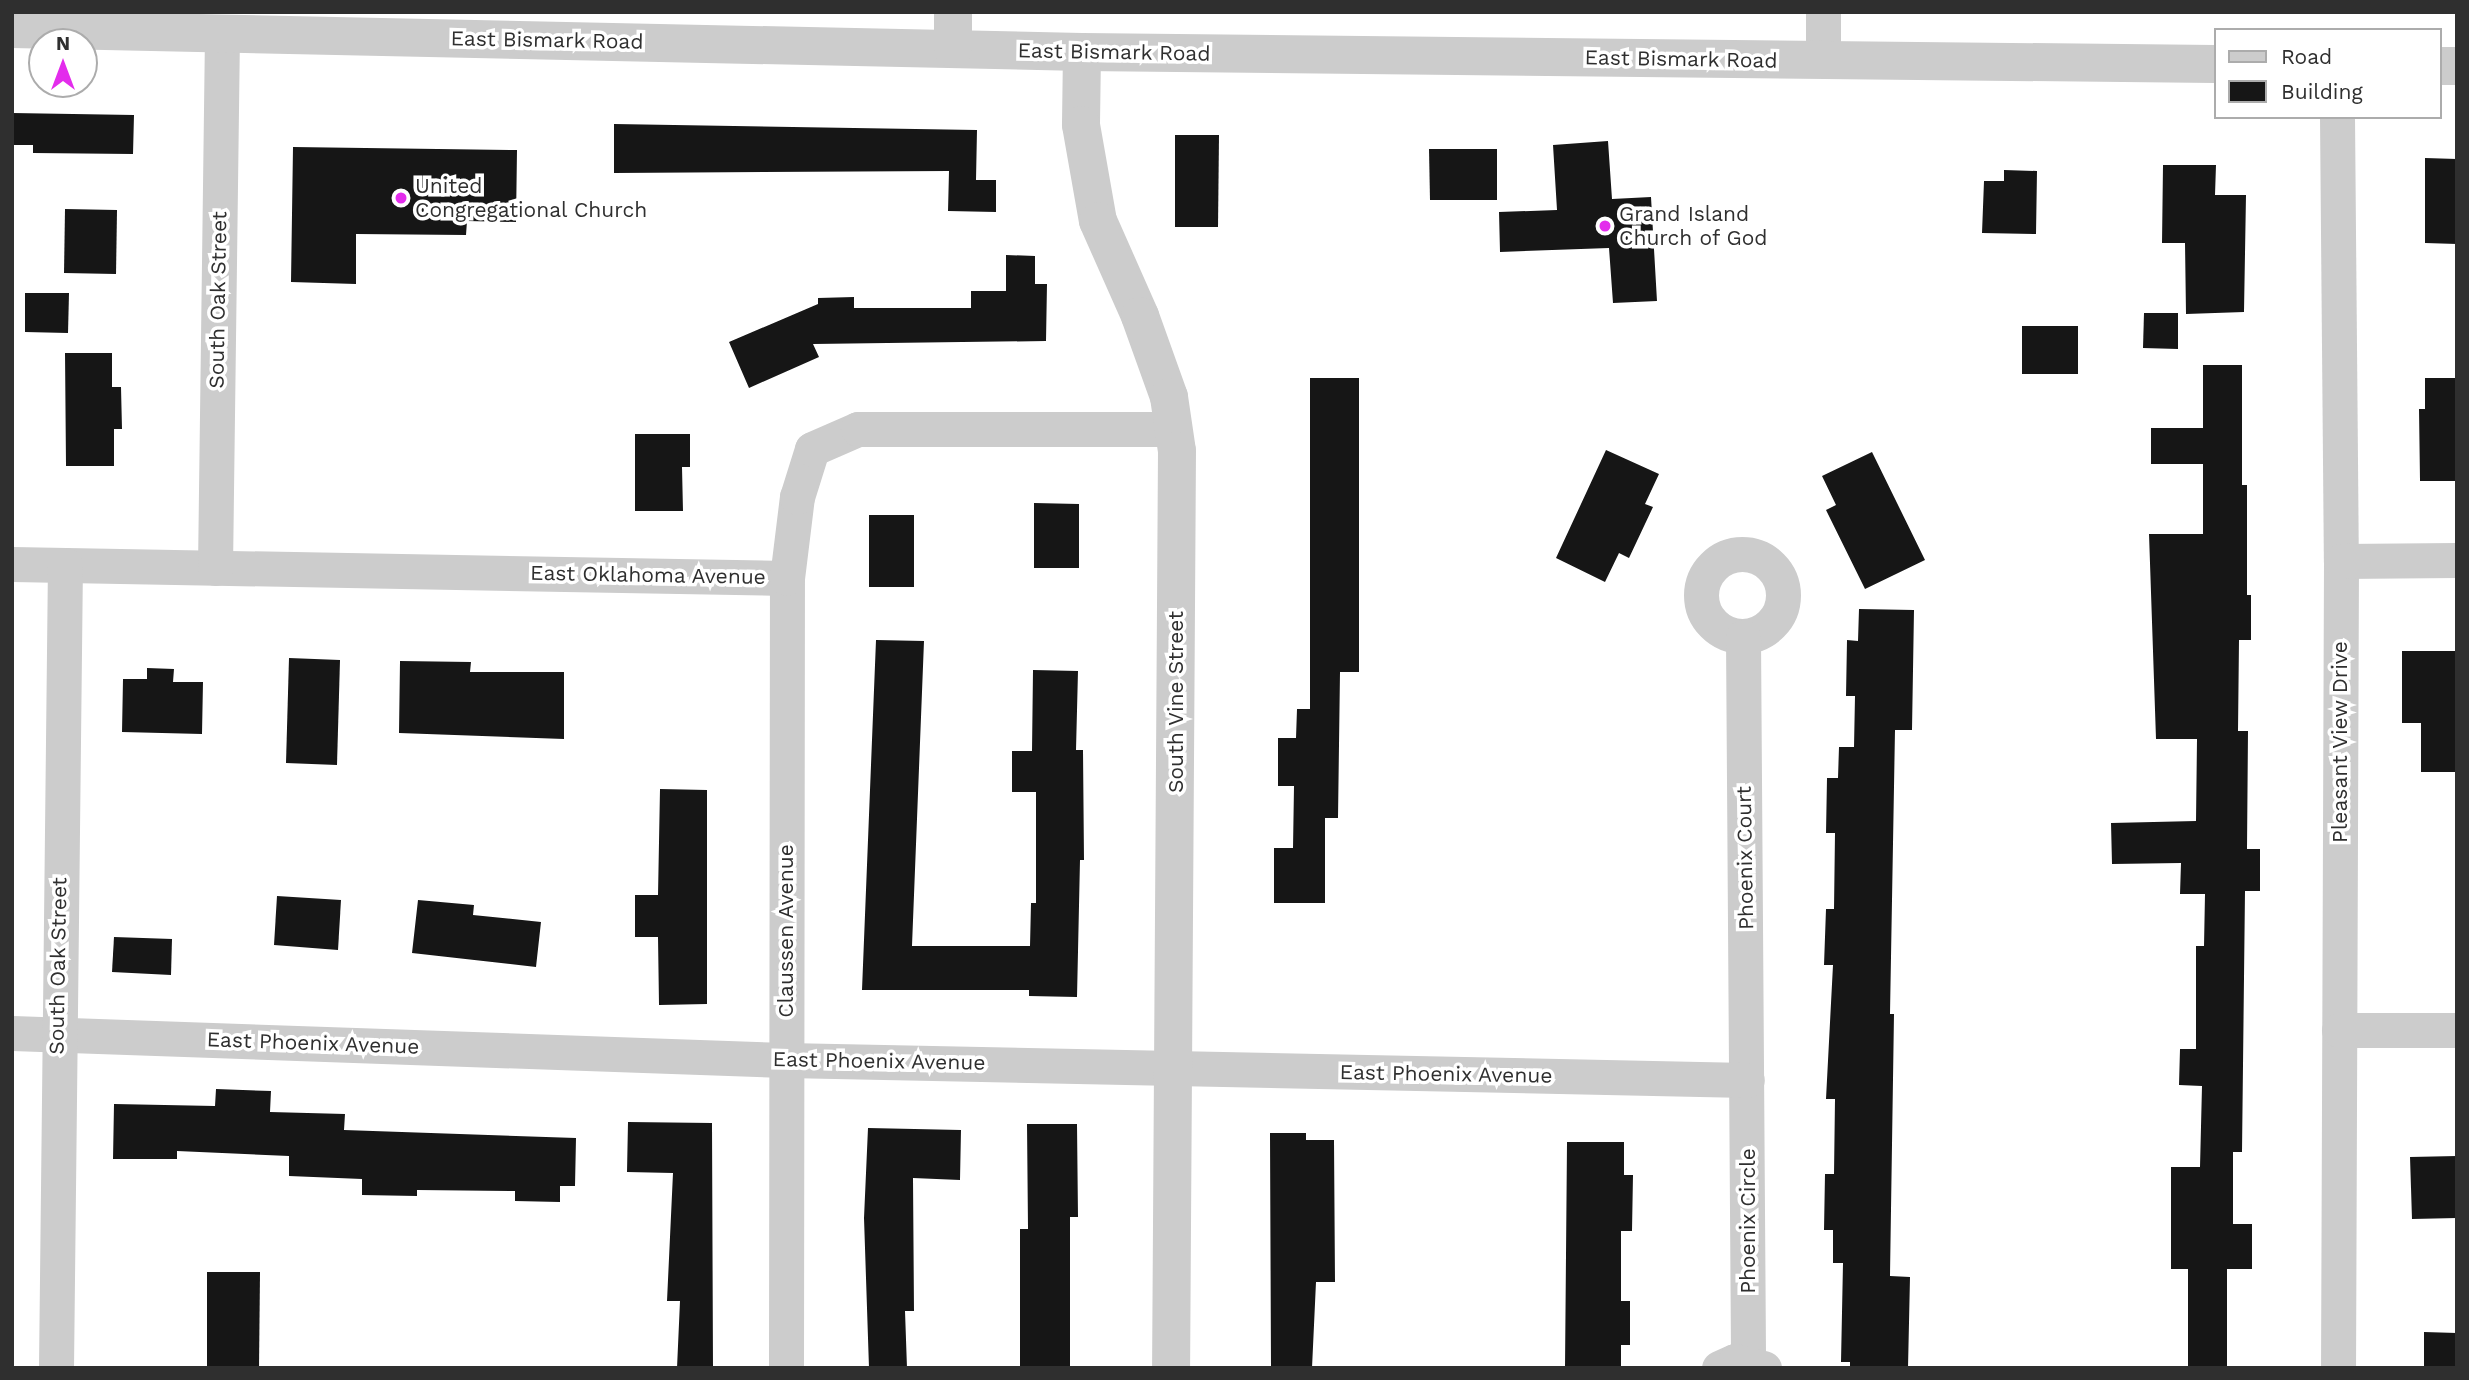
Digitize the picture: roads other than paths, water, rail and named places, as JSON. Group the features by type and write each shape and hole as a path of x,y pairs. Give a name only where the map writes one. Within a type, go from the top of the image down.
{"street":[{"path":"1823,12 1823,60"},
{"name":"East Bismark Road","path":"12,29 222,33 340,24 953,31 1082,52 2214,64"},
{"name":"South Oak Street","path":"215,568 222,33"},
{"name":"South Vine Street","path":"1082,52 1081,125 1098,221 1140,316 1168,397 1173,429 1174,1068 1171,1368"},
{"name":"Pleasant View Drive","path":"2337,119 2341,561 2338,1368"},
{"name":"East Oklahoma Avenue","path":"12,564 787,578 797,497 812,449 858,429 1173,429"},
{"path":"2341,561 2457,560"},
{"name":"South Oak Street","path":"56,1368 56,1035 65,565"},
{"name":"Claussen Avenue","path":"786,1368 787,578"},
{"name":"Phoenix Court","path":"1743,637 1747,1080"},
{"path":"2339,1030 2457,1030"},
{"name":"East Phoenix Avenue","path":"12,1033 786,1060 1747,1080"},
{"name":"Phoenix Circle","path":"1744,1366 1747,1080"}],"place":[{"name":"United Congregational Church","path":"401,198"},
{"name":"Grand Island Church of God","path":"1605,226"}]}
